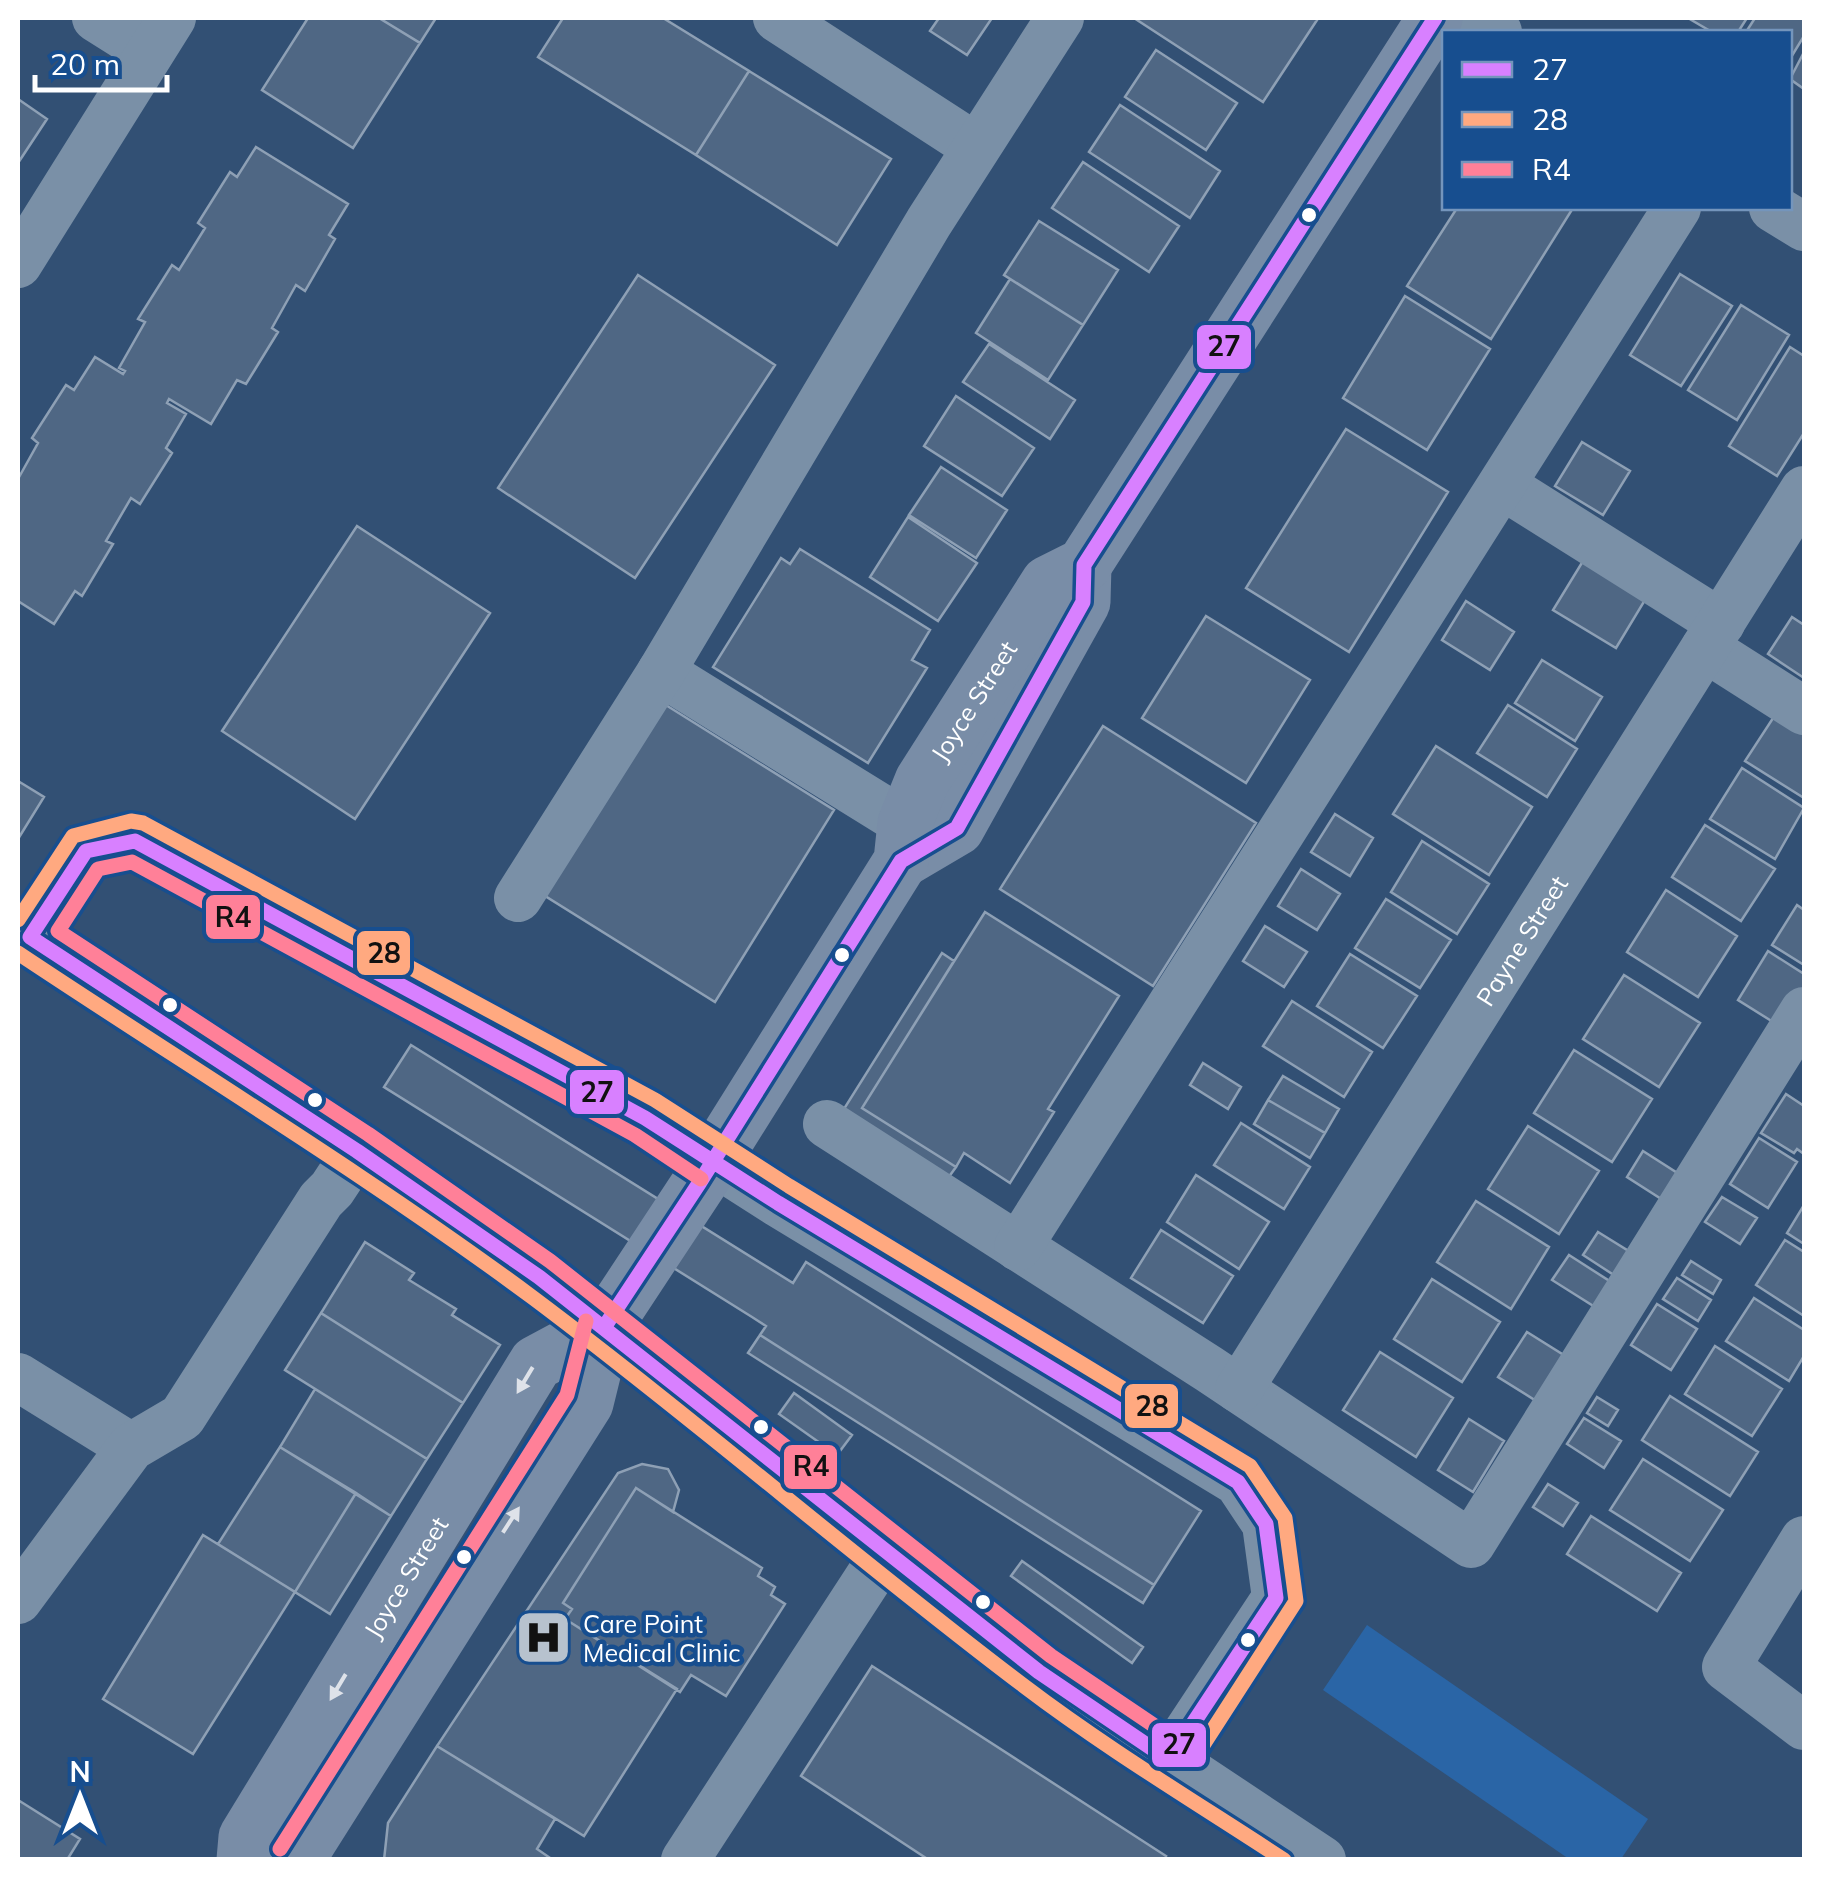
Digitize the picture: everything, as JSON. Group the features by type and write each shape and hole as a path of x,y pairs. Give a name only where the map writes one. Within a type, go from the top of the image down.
{"main road":[{"name":"Joyce Street","path":"297,1860 586,1402 604,1326 712,1162 903,842 957,828 1082,602 1084,565 1435,18"},
{"name":"Joyce Street","path":"244,1860 246,1837 536,1363 604,1326"}],"street":[{"path":"18,264 161,35 96,18"},
{"path":"777,18 976,147"},
{"path":"518,898 661,672 976,147 1060,18"},
{"path":"1018,1247 1675,210"},
{"path":"1776,210 1804,227"},
{"path":"1503,486 1713,635 1804,712"},
{"name":"Payne Street","path":"1238,1389 1804,490"},
{"path":"661,672 903,842"},
{"path":"1169,1760 1276,1598 1266,1524 1238,1482 645,1118 135,841 86,851 24,933 356,1150 524,1266 1039,1672 1169,1760 1322,1860"},
{"path":"827,1124 1471,1544 1804,1010"},
{"path":"18,1600 130,1447 182,1417 356,1150"},
{"path":"18,1377 130,1447"},
{"path":"1804,1540 1726,1667 1804,1726"},
{"path":"685,1860 886,1552"}],"shaded area":[{"path":"1367,1625 1648,1819 1621,1859 1569,1859 1323,1690"}],"building":[{"path":"308,18 379,18 420,43 353,148 262,90"},
{"path":"379,18 436,18 420,43"},
{"path":"563,18 663,18 749,71 696,155 538,57"},
{"path":"939,18 992,18 967,55 930,31"},
{"path":"1134,18 1314,18 1317,20 1263,102"},
{"path":"1688,18 1747,18 1739,30 1709,30"},
{"path":"1755,18 1804,18 1804,36 1792,56 1792,30 1747,30"},
{"path":"1156,50 1237,103 1206,150 1125,97"},
{"path":"1804,52 1804,89 1792,80"},
{"path":"749,71 891,159 837,245 696,155"},
{"path":"18,99 47,119 18,163"},
{"path":"1120,105 1220,171 1190,218 1089,152"},
{"path":"256,147 348,204 329,235 335,239 305,291 296,285 272,328 278,332 246,384 237,380 211,424 169,399 167,403 186,414 166,448 172,453 140,504 131,498 106,541 113,544 82,596 75,591 54,624 18,601 18,479 38,443 32,438 66,385 74,390 95,357 123,374 125,371 119,368 145,322 138,319 172,265 179,270 205,228 198,223 230,172 237,177"},
{"path":"1083,162 1179,226 1149,272 1052,208"},
{"path":"1456,210 1572,210 1491,339 1407,286"},
{"path":"1039,221 1118,270 1083,325 1004,275"},
{"path":"1680,274 1732,306 1681,386 1630,355"},
{"path":"638,275 775,365 635,578 498,488"},
{"path":"1010,279 1083,325 1048,380 976,333"},
{"path":"1405,296 1490,349 1427,450 1343,398"},
{"path":"1741,305 1789,335 1737,420 1688,390"},
{"path":"989,344 1075,400 1050,439 963,382"},
{"path":"1790,347 1804,356 1804,433 1777,476 1729,446"},
{"path":"956,396 1034,448 1002,496 924,446"},
{"path":"1346,429 1448,492 1349,652 1246,588"},
{"path":"1582,442 1630,471 1603,515 1555,486"},
{"path":"941,467 1007,510 976,558 909,515"},
{"path":"908,517 977,563 938,621 870,577"},
{"path":"357,526 490,613 355,819 222,731"},
{"path":"800,549 930,630 912,660 927,668 868,763 713,667 781,558 790,564"},
{"path":"1583,561 1645,600 1616,648 1553,610"},
{"path":"1466,601 1514,632 1490,670 1442,640"},
{"path":"1206,616 1310,680 1246,783 1142,718"},
{"path":"1792,617 1804,625 1804,678 1768,654"},
{"path":"1542,660 1602,697 1575,741 1515,703"},
{"path":"661,702 834,810 715,1002 542,894"},
{"path":"1508,705 1577,749 1547,797 1477,753"},
{"path":"1777,712 1804,730 1804,798 1745,761"},
{"path":"1103,726 1256,823 1153,986 1000,889"},
{"path":"1436,746 1532,807 1489,875 1393,814"},
{"path":"1742,768 1804,808 1775,859 1710,819"},
{"path":"18,781 44,797 18,839"},
{"path":"1335,814 1373,838 1350,876 1311,852"},
{"path":"1705,825 1775,869 1741,921 1672,877"},
{"path":"1422,841 1489,884 1457,934 1391,892"},
{"path":"1301,869 1340,894 1317,930 1278,906"},
{"path":"1666,890 1737,936 1698,997 1627,952"},
{"path":"1386,899 1451,940 1420,988 1355,948"},
{"path":"1797,905 1804,910 1804,965 1772,945"},
{"path":"985,912 1119,996 1048,1109 1054,1112 1010,1183 964,1153 956,1167 862,1108"},
{"path":"1265,926 1307,952 1284,987 1243,961"},
{"path":"1768,951 1804,974 1804,990 1781,1027 1738,1000"},
{"path":"942,953 954,961 862,1108 956,1167 948,1178 842,1112"},
{"path":"1350,954 1417,996 1383,1048 1317,1006"},
{"path":"1624,975 1700,1023 1659,1087 1583,1039"},
{"path":"1292,1001 1372,1052 1344,1097 1263,1046"},
{"path":"411,1045 793,1283 806,1262 1201,1511 1154,1585 760,1335 766,1326 384,1087"},
{"path":"1574,1050 1652,1099 1612,1162 1534,1113"},
{"path":"1203,1063 1241,1087 1228,1109 1190,1085"},
{"path":"1283,1076 1339,1109 1325,1133 1268,1100"},
{"path":"1786,1094 1804,1106 1804,1154 1797,1149 1794,1153 1761,1133"},
{"path":"1268,1100 1325,1133 1310,1158 1254,1124"},
{"path":"1241,1123 1310,1167 1284,1209 1214,1165"},
{"path":"1528,1126 1599,1171 1559,1234 1488,1189"},
{"path":"1759,1138 1797,1162 1768,1208 1730,1184"},
{"path":"1643,1151 1682,1176 1666,1202 1627,1177"},
{"path":"1196,1175 1269,1222 1239,1269 1167,1222"},
{"path":"1722,1197 1757,1218 1740,1244 1705,1222"},
{"path":"1476,1201 1549,1247 1511,1309 1437,1262"},
{"path":"1804,1205 1804,1244 1787,1233"},
{"path":"1161,1230 1233,1276 1203,1323 1131,1278"},
{"path":"1598,1232 1635,1255 1620,1279 1583,1255"},
{"path":"1785,1240 1804,1252 1804,1316 1756,1285"},
{"path":"365,1242 414,1273 409,1280 456,1309 452,1315 500,1345 463,1403 321,1313"},
{"path":"1569,1255 1611,1282 1595,1307 1552,1280"},
{"path":"1691,1261 1721,1280 1713,1294 1682,1275"},
{"path":"1677,1278 1711,1300 1698,1321 1663,1299"},
{"path":"1432,1279 1500,1322 1462,1382 1394,1339"},
{"path":"1754,1298 1804,1330 1804,1356 1789,1381 1726,1341"},
{"path":"1657,1304 1697,1329 1671,1370 1631,1345"},
{"path":"321,1313 463,1403 427,1459 285,1370"},
{"path":"1527,1332 1570,1359 1541,1404 1498,1377"},
{"path":"760,1335 1154,1585 1143,1603 748,1353"},
{"path":"1715,1346 1782,1389 1752,1436 1685,1394"},
{"path":"1380,1352 1453,1398 1416,1457 1343,1410"},
{"path":"315,1389 427,1459 391,1516 280,1447"},
{"path":"794,1393 852,1435 837,1455 779,1414"},
{"path":"1670,1396 1758,1452 1730,1496 1642,1440"},
{"path":"1597,1397 1618,1410 1608,1426 1587,1413"},
{"path":"1584,1418 1621,1441 1604,1468 1567,1444"},
{"path":"1469,1419 1504,1441 1473,1492 1438,1470"},
{"path":"280,1447 356,1493 295,1592 218,1544"},
{"path":"1643,1459 1723,1510 1690,1561 1610,1510"},
{"path":"642,1464 668,1469 679,1490 673,1512 636,1488 563,1603 572,1609 565,1619 677,1689 584,1836 437,1746 618,1473"},
{"path":"1548,1484 1578,1503 1563,1526 1533,1507"},
{"path":"636,1488 762,1568 758,1576 775,1587 771,1595 785,1604 726,1696 691,1675 680,1692 565,1619 572,1609 563,1603"},
{"path":"356,1493 391,1516 330,1614 295,1592"},
{"path":"1591,1516 1681,1573 1657,1611 1567,1554"},
{"path":"203,1535 295,1592 193,1754 103,1699"},
{"path":"1022,1561 1143,1647 1132,1663 1011,1576"},
{"path":"872,1666 1166,1856 1163,1860 929,1860 801,1776"},
{"path":"437,1746 555,1819 537,1849 553,1860 384,1860 388,1823"},
{"path":"18,1800 80,1839 67,1860 18,1860"}],"transit line":[{"name":"27","path":"605,1326 901,861 957,828 1083,602 1084,565 1435,18"},
{"name":"28","path":"18,920 73,836 131,821 143,823 655,1100 789,1186 1250,1466 1285,1518 1296,1601 1196,1756"},
{"name":"27","path":"135,841 645,1118 1238,1482 1266,1524 1276,1598 1169,1760 1039,1672 539,1277 357,1151 30,937 86,851 135,841"},
{"name":"R4","path":"701,1179 635,1135 132,862 98,869 58,931 368,1134 550,1261 1051,1656 1180,1743"},
{"name":"28","path":"18,953 342,1164 532,1297 1024,1686 1120,1754 1284,1860"},
{"name":"R4","path":"280,1849 567,1395 586,1321"}],"place":[{"name":"Care Point Medical Clinic","path":"544,1637"}]}
